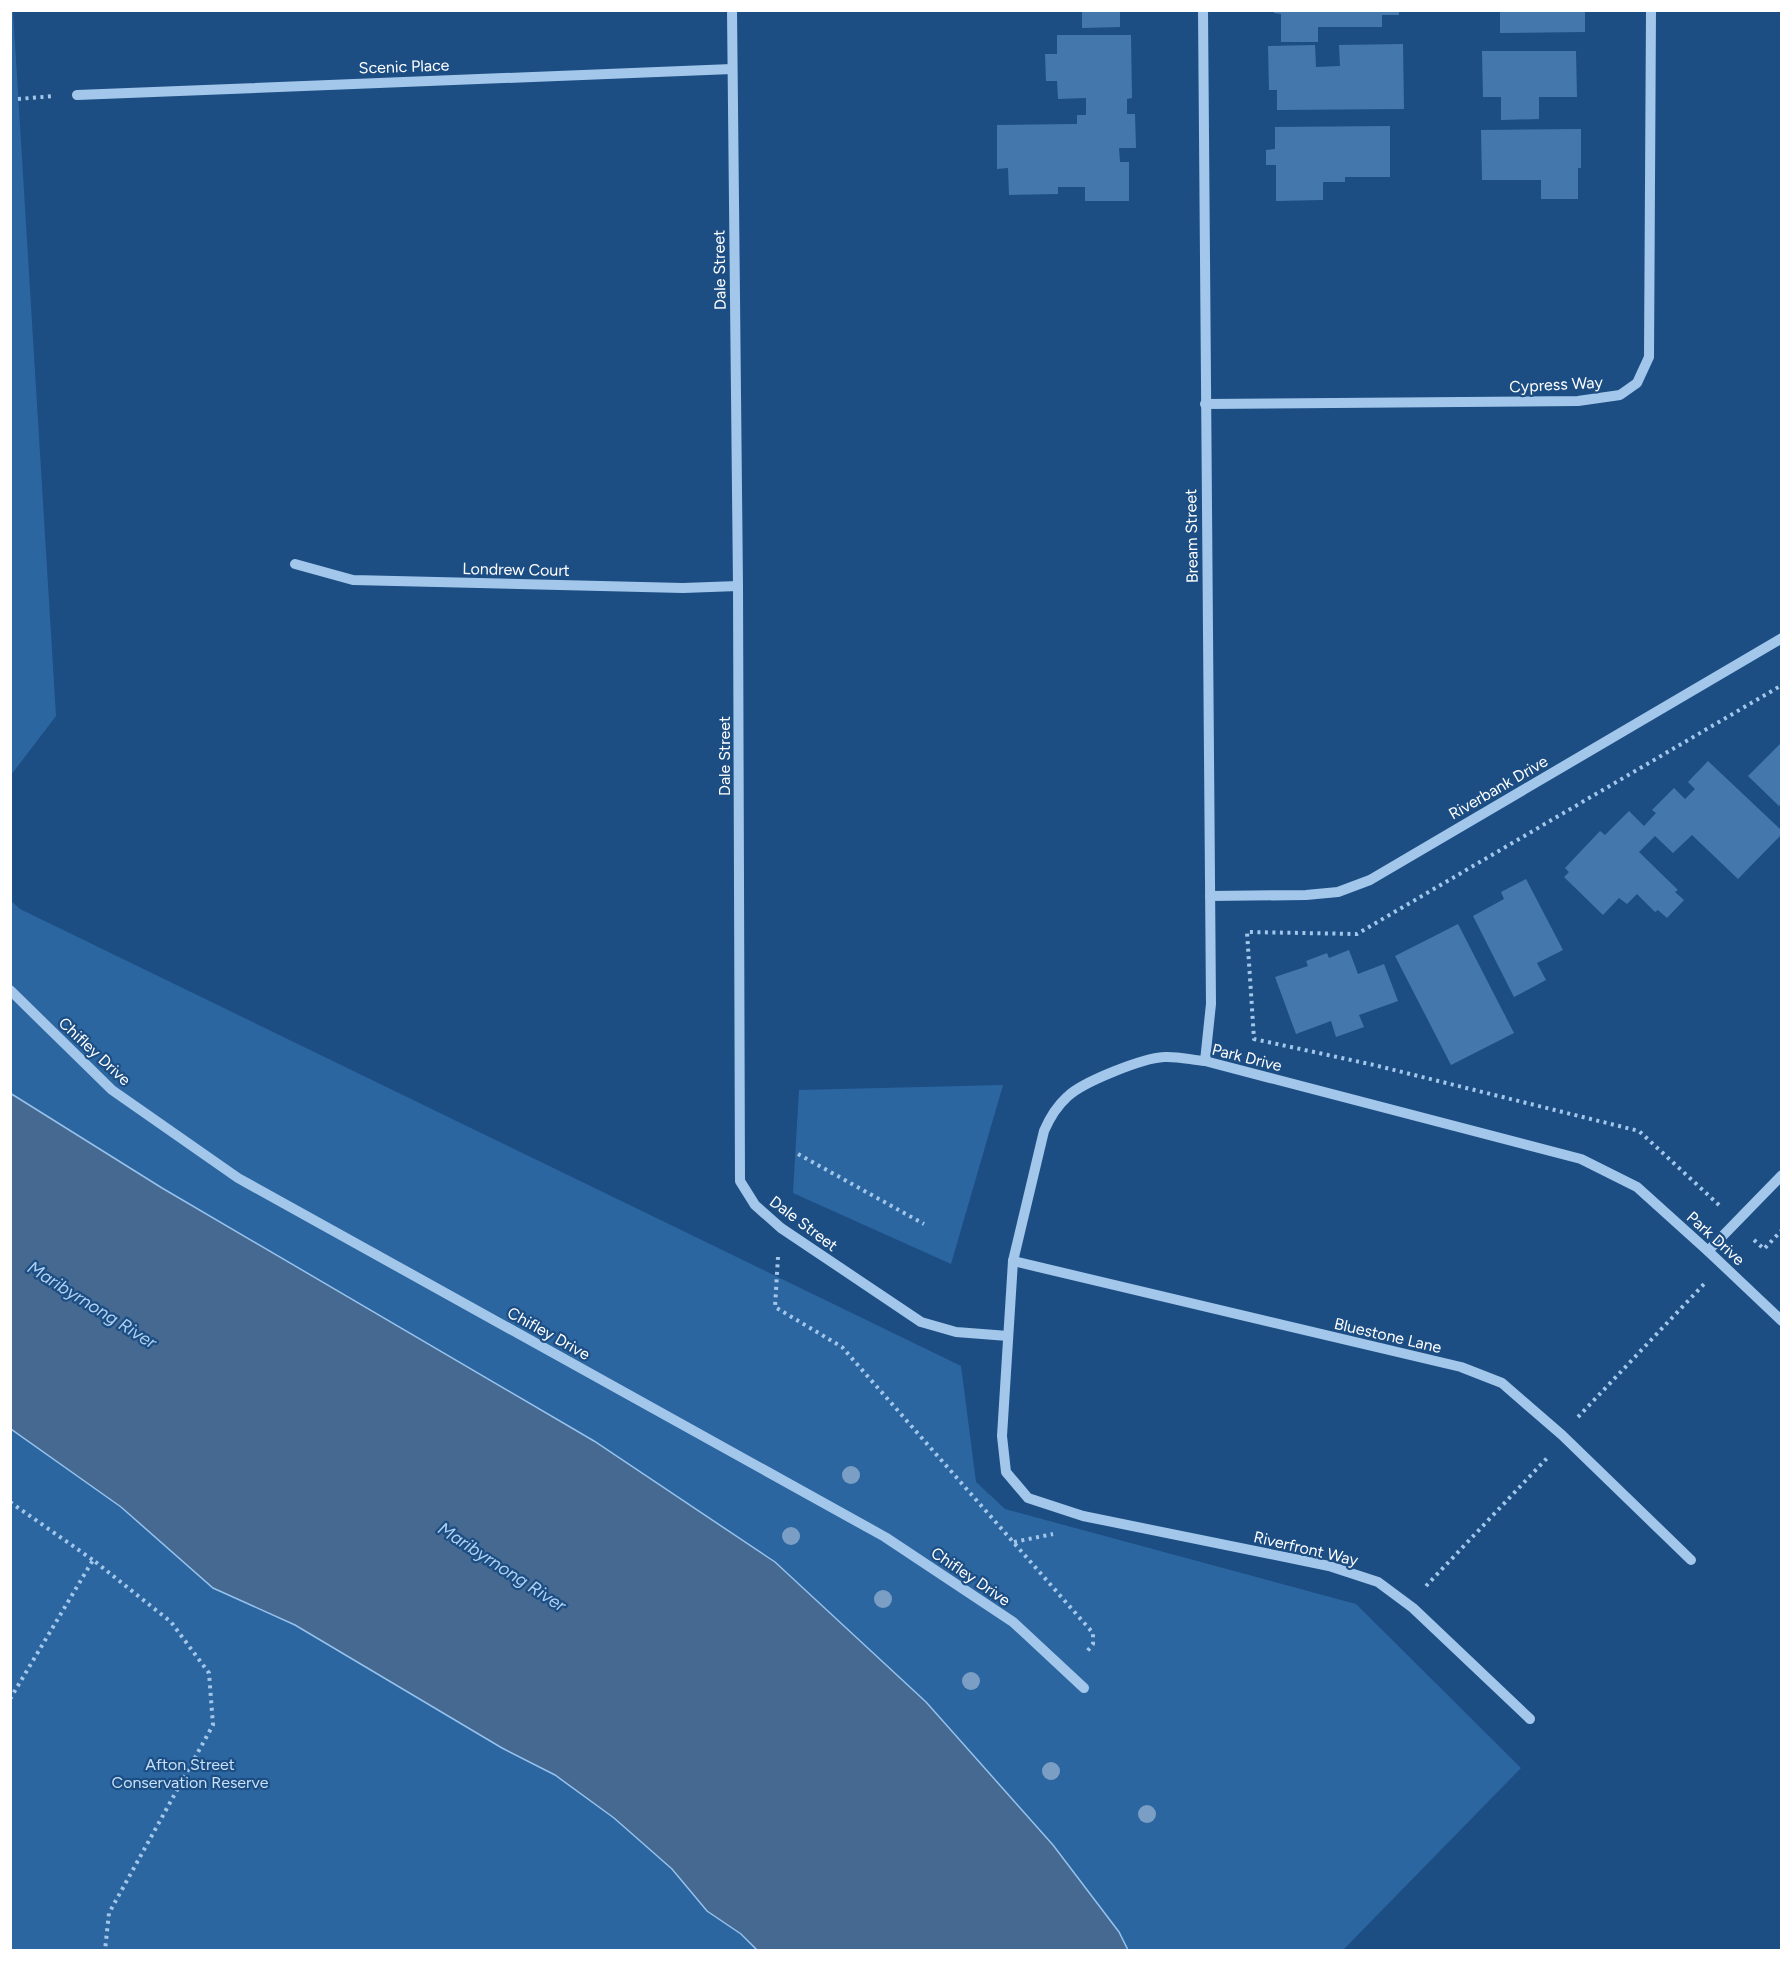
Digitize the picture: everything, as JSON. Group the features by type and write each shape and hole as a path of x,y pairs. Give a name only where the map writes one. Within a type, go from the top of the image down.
{"street":[{"name":"Dale Street","path":"732,10 738,586 740,1181 755,1205 781,1228 921,1322 956,1332 1008,1336"},
{"name":"Bream Street","path":"1203,10 1211,1004 1205,1061"},
{"name":"Cypress Way","path":"1205,404 1578,401 1620,395 1637,383 1649,357 1651,10"},
{"name":"Scenic Place","path":"77,95 732,69"},
{"name":"Londrew Court","path":"295,564 352,580 683,588 738,586"},
{"name":"Riverbank Drive","path":"1210,896 1306,895 1338,892 1371,879 1782,638"},
{"name":"Chifley Drive","path":"10,990 112,1090 238,1178 885,1537 1013,1622 1084,1688"},
{"name":"Park Drive","path":"1028,1498 1006,1472 1002,1436 1013,1261 1044,1131 1052,1113 1069,1094 1121,1068 1145,1059 1164,1057 1205,1061 1581,1159 1637,1187 1782,1321"},
{"path":"1708,1251 1782,1175"},
{"name":"Bluestone Lane","path":"1013,1261 1461,1367 1502,1383 1562,1435 1690,1560"},
{"name":"Riverfront Way","path":"1028,1498 1083,1516 1329,1566 1378,1582 1413,1608 1530,1719"}],"path":[{"path":"18,99 77,95"},
{"path":"1782,685 1357,934 1247,932 1254,1039 1374,1065 1639,1131 1764,1249 1782,1230"},
{"path":"798,1154 924,1224"},
{"path":"781,1228 775,1307 843,1347 1093,1633 1094,1644 1069,1673"},
{"path":"10,1502 93,1560 171,1622 209,1673 213,1725 109,1913 105,1950"},
{"path":"10,1699 93,1560"}],"green space":[{"path":"10,11 13,11 56,716 11,775"},
{"path":"10,900 20,909 961,1366 976,1482 1005,1509 1356,1604 1521,1768 1343,1950 1128,1950 1119,1932 1053,1845 926,1702 162,1188 11,1093"},
{"path":"1003,1085 951,1264 793,1193 799,1090"},
{"name":"Afton Street Conservation Reserve","path":"10,1429 121,1507 213,1588 295,1625 502,1748 555,1775 614,1818 672,1869 707,1911 741,1934 757,1950 11,1950"}],"water":[{"name":"Maribyrnong River","path":"10,1093 162,1188 594,1441 775,1562 926,1702 1053,1845 1119,1932 1128,1950 757,1950 741,1934 707,1911 672,1869 614,1818 555,1775 502,1748 295,1625 213,1588 121,1507 11,1429"}],"building":[{"path":"1082,10 1120,10 1120,27 1082,28"},
{"path":"1274,10 1399,10 1399,15 1382,15 1382,27 1318,27 1318,42 1281,42 1281,14 1274,13"},
{"path":"1500,10 1585,10 1585,32 1500,33"},
{"path":"1057,35 1131,35 1132,98 1127,99 1127,114 1135,114 1136,148 1119,148 1120,162 1129,162 1129,201 1085,201 1085,187 1058,187 1058,194 1009,195 1008,168 997,169 997,125 1077,124 1077,115 1086,115 1086,98 1058,99 1057,81 1046,81 1045,54 1057,54"},
{"path":"1403,44 1404,109 1277,110 1277,90 1269,90 1268,46 1315,45 1316,67 1340,66 1339,45"},
{"path":"1482,51 1576,51 1577,97 1539,97 1539,119 1501,120 1501,97 1483,97"},
{"path":"1390,126 1390,177 1345,177 1345,182 1323,182 1323,200 1276,201 1276,165 1266,165 1266,150 1275,149 1275,127"},
{"path":"1581,129 1578,199 1541,199 1541,180 1482,180 1481,130"},
{"path":"1782,742 1782,803 1779,806 1748,776"},
{"path":"1708,761 1782,831 1782,834 1738,879 1692,835 1673,853 1655,836 1639,852 1678,890 1675,892 1684,900 1667,918 1658,910 1655,912 1637,894 1627,904 1619,898 1603,915 1564,877 1569,872 1565,868 1600,831 1605,835 1629,811 1644,826 1656,813 1652,810 1674,788 1685,799 1695,789 1688,782"},
{"path":"1526,879 1563,950 1537,963 1546,980 1514,997 1473,916 1504,899 1501,892"},
{"path":"1458,924 1514,1033 1451,1065 1395,956"},
{"path":"1349,950 1358,974 1384,964 1398,1001 1359,1015 1364,1027 1336,1037 1331,1021 1296,1034 1275,977 1308,966 1306,961 1327,953 1329,958"}]}
